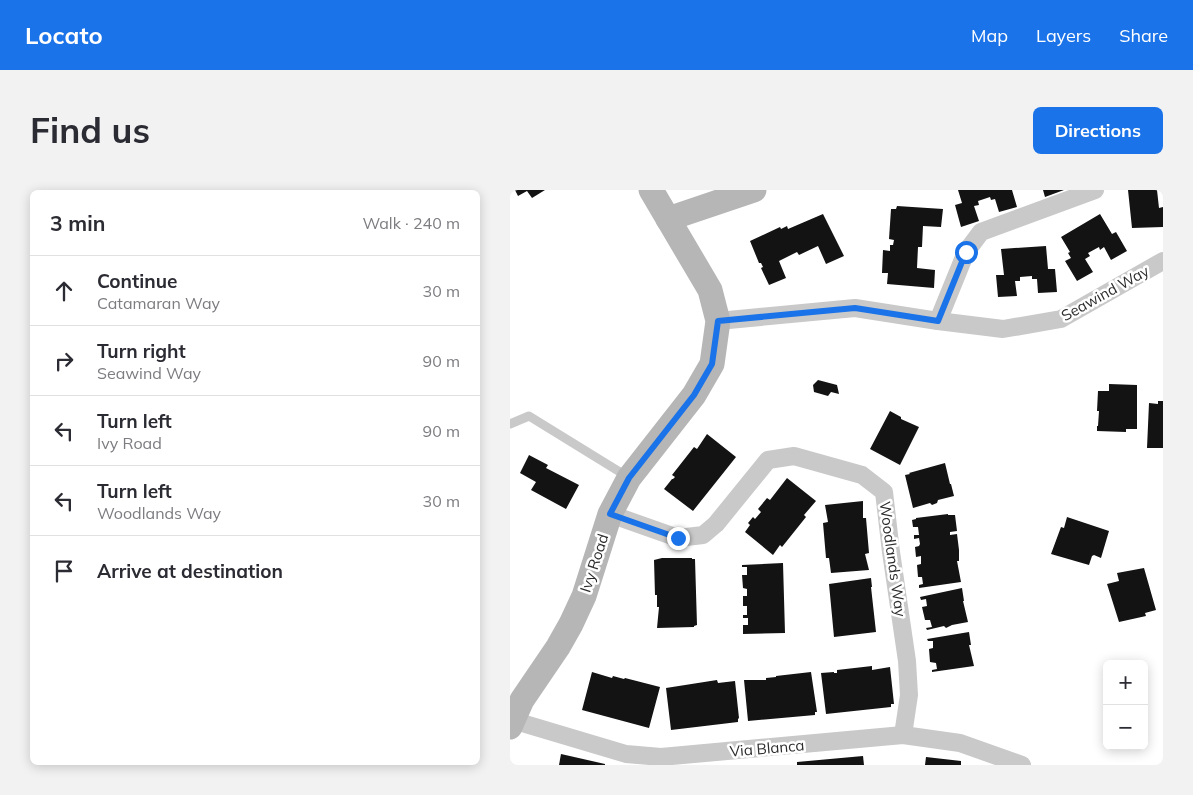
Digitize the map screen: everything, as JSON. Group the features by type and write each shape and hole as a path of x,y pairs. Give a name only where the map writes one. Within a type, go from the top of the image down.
{"street":[{"name":"Ivy Road","path":"511,724 522,700 558,647 571,624 584,596 610,514 629,478 694,395 712,364 718,321 710,290 652,190"},
{"path":"668,219 754,190"},
{"path":"938,321 966,252 981,232 1095,190"},
{"name":"Seawind Way","path":"718,321 855,308 1003,329 1061,319 1163,261"},
{"name":"Woodlands Way","path":"610,514 678,538 703,535 716,524 768,460 794,456 862,475 884,492 907,661 909,695 903,736"},
{"name":"Via Blanca","path":"511,724 626,754 661,757 903,736 960,743 1022,765"}],"lane":[{"path":"510,424 529,416 629,478"}],"building":[{"path":"515,190 545,190 532,198 527,191 518,196"},
{"path":"958,190 1012,190 1017,207 999,212 995,199 991,200 990,197 978,201 979,205 974,206 979,221 961,227 955,205 962,203"},
{"path":"1043,190 1064,190 1045,197"},
{"path":"1128,190 1157,190 1159,208 1163,207 1163,227 1132,228"},
{"path":"897,206 943,209 941,227 923,226 922,247 918,247 917,268 935,270 934,288 887,284 888,273 882,273 883,250 890,251 890,245 893,245 894,240 889,239 891,209 896,209"},
{"path":"823,214 844,256 826,264 818,246 799,255 797,252 779,261 786,278 769,285 761,268 763,267 759,263 750,241 780,227 781,229 787,226 788,229"},
{"path":"1100,214 1112,234 1116,232 1127,251 1111,260 1104,247 1100,250 1099,247 1088,253 1090,256 1085,259 1093,272 1077,281 1065,261 1071,258 1068,253 1070,252 1061,237"},
{"path":"1046,246 1048,269 1055,269 1057,292 1038,293 1037,279 1032,279 1032,276 1020,277 1020,281 1015,281 1017,296 998,297 996,275 1004,275 1001,249"},
{"path":"818,380 837,385 839,394 831,392 828,396 814,392 813,385"},
{"path":"1109,384 1137,385 1137,429 1126,429 1126,432 1097,431 1098,391 1109,391"},
{"path":"1158,401 1163,401 1163,448 1147,448 1149,403 1158,404"},
{"path":"890,411 901,417 901,419 919,427 900,465 870,449"},
{"path":"707,434 736,457 693,511 664,489 675,477 672,475 694,447 697,449"},
{"path":"529,455 548,465 546,468 579,485 566,509 531,490 536,482 520,473"},
{"path":"945,463 954,496 938,500 937,503 932,505 930,503 913,508 905,475"},
{"path":"787,478 816,501 804,515 806,517 782,547 780,545 773,555 745,532 750,525 748,523 761,512 758,509 767,498 770,500"},
{"path":"863,501 863,518 866,518 869,553 865,554 869,570 831,573 829,558 826,558 823,523 828,522 825,505"},
{"path":"948,514 955,515 957,531 950,532 950,535 957,534 959,561 957,561 961,582 919,588 919,585 923,584 922,577 918,577 917,565 921,564 921,556 916,557 915,547 920,544 919,538 914,539 914,535 919,535 918,527 913,527 912,520"},
{"path":"1067,517 1109,531 1101,558 1092,556 1089,565 1051,554 1061,527 1064,528"},
{"path":"662,558 695,559 697,625 694,627 657,628 659,607 657,607 657,595 655,595 654,560"},
{"path":"783,563 785,633 743,634 743,625 748,625 748,618 743,618 743,615 747,615 747,606 743,606 743,596 747,596 747,589 743,588 742,575 747,575 747,567 742,567 742,565"},
{"path":"1144,568 1156,610 1145,613 1146,616 1119,622 1107,584 1119,581 1117,573"},
{"path":"871,578 876,632 834,637 829,584"},
{"path":"962,588 968,622 946,628 944,626 927,630 926,628 932,627 930,620 925,620 922,607 927,606 926,599 921,600 920,597"},
{"path":"969,632 971,645 969,645 974,666 932,672 932,670 937,669 936,663 930,662 929,649 933,648 933,641 928,641 927,639"},
{"path":"872,666 872,670 890,667 894,704 891,704 891,707 826,714 821,673 837,673 837,670"},
{"path":"592,672 612,678 613,676 625,678 660,687 649,728 582,710"},
{"path":"811,672 817,712 815,712 815,715 748,721 744,680 766,680 766,678 776,676"},
{"path":"717,680 718,683 735,681 738,722 671,730 666,688"},
{"path":"561,754 605,764 605,765 559,765"},
{"path":"863,756 864,765 797,765 797,762"},
{"path":"926,757 961,761 961,765 925,765"}],"route":[{"path":"678,538 610,514 629,478 694,395 712,364 718,321 855,308 938,321 966,252"}]}
